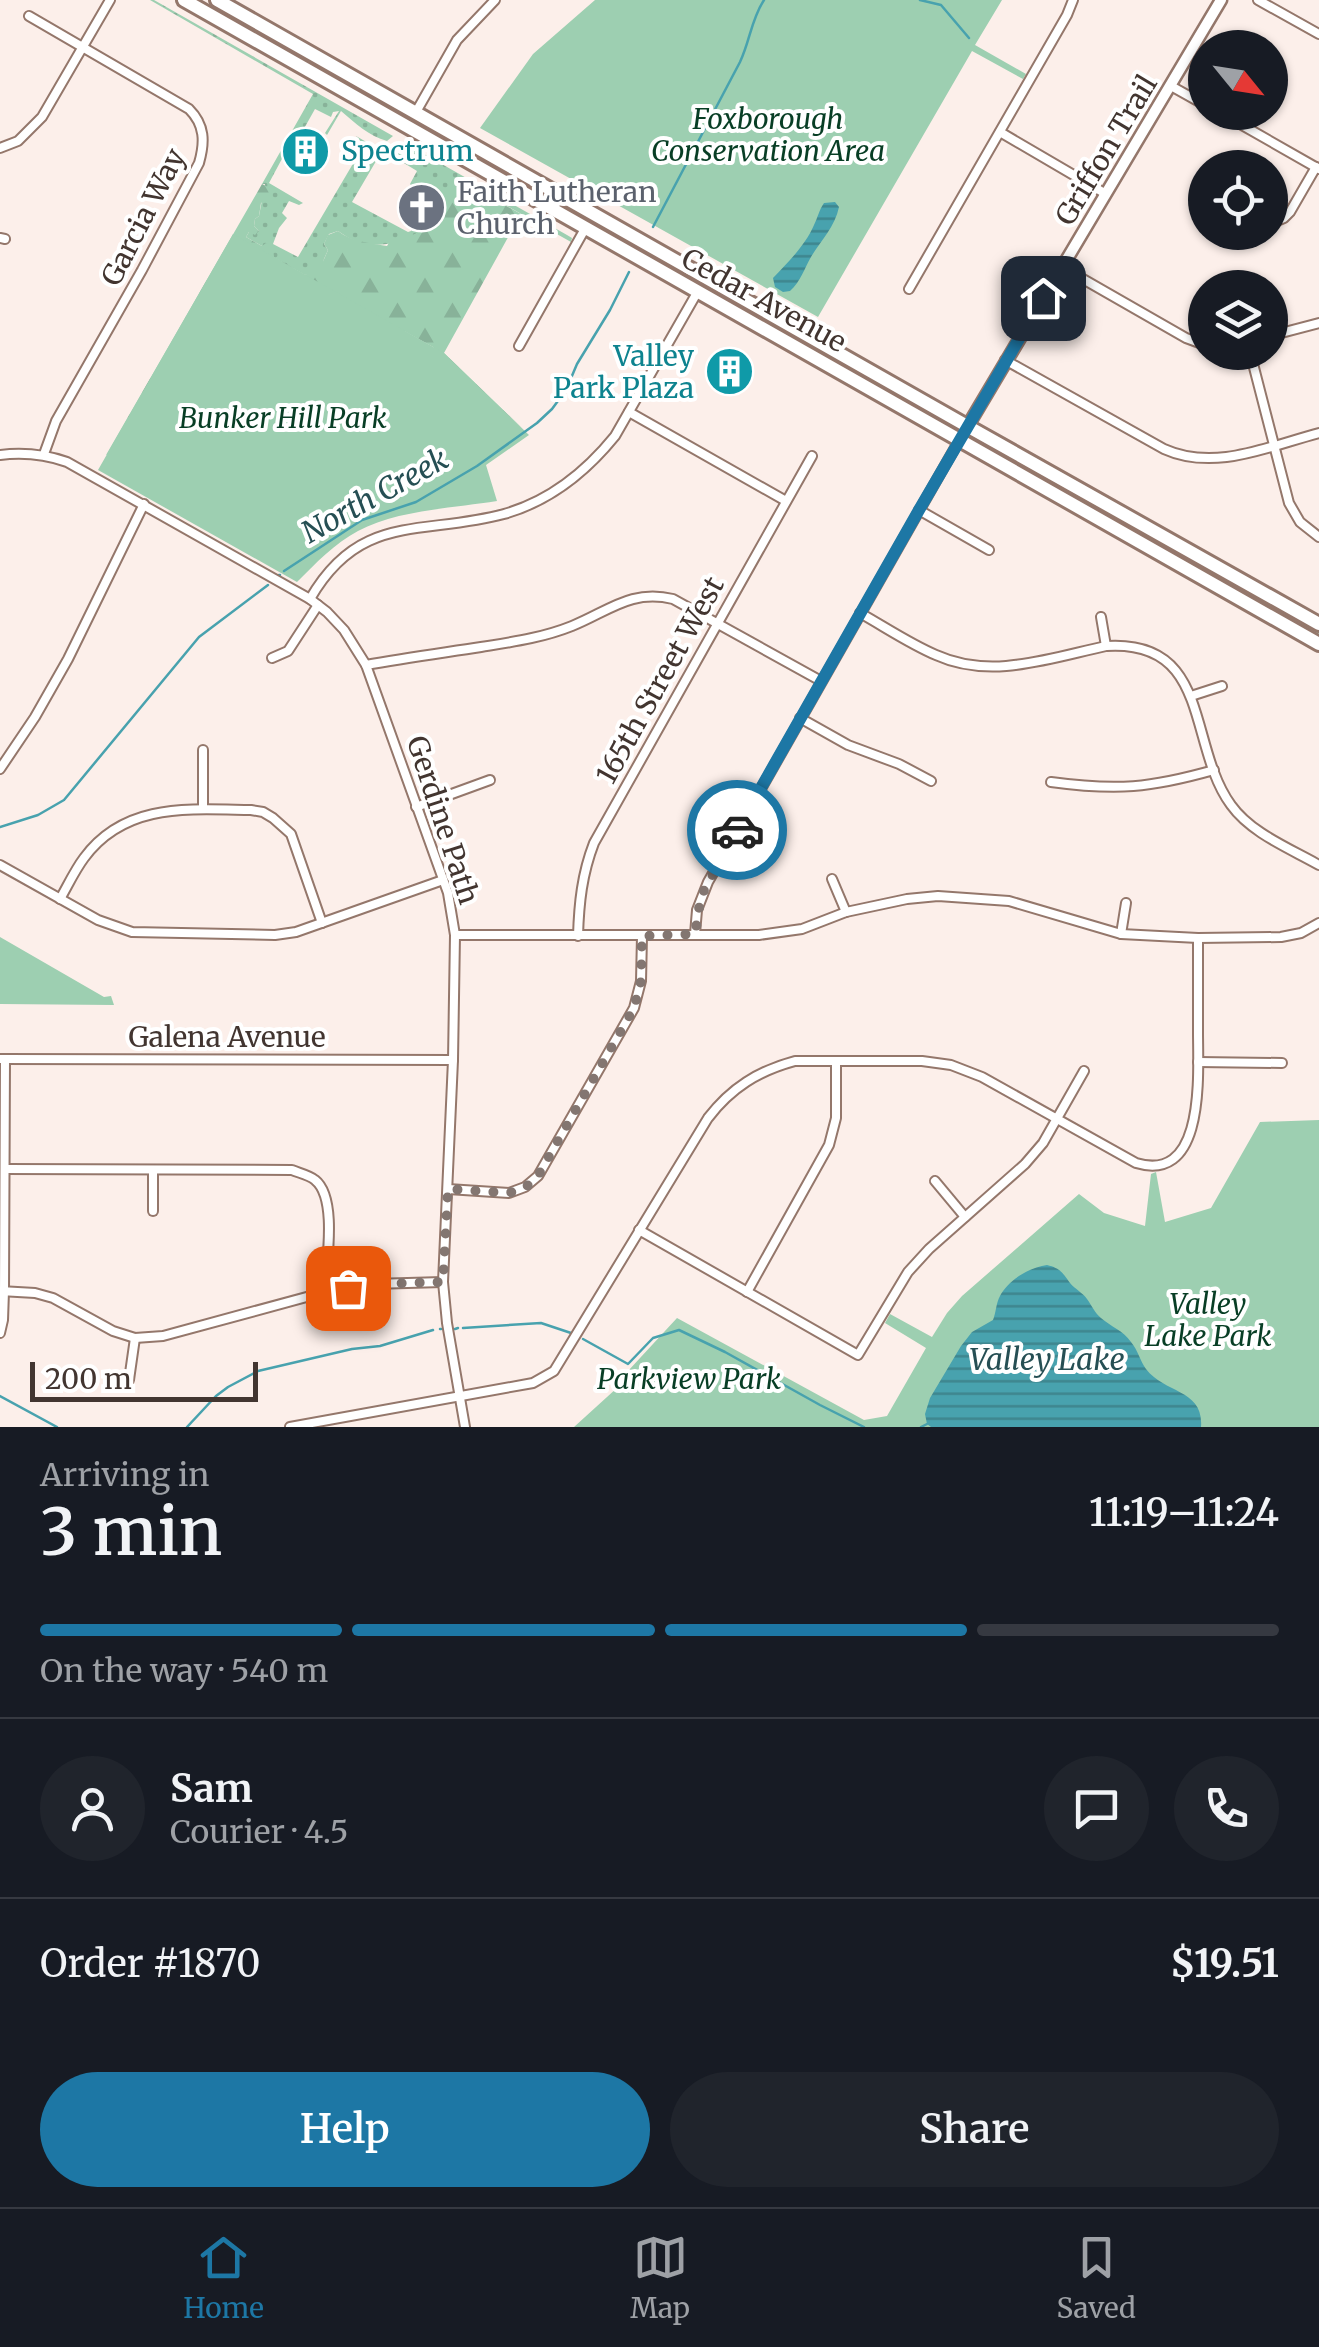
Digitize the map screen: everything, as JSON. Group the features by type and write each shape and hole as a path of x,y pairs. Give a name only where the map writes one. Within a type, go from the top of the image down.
{"main road":[{"name":"Cedar Avenue","path":"184,0 698,291 1319,624"},
{"name":"Cedar Avenue","path":"217,0 747,301 1319,644"},
{"path":"698,291 747,301"}],"street":[{"path":"0,148 18,141 42,117 110,0"},
{"path":"416,112 457,40 495,0"},
{"path":"909,289 1073,0"},
{"name":"Griffon Trail","path":"963,433 1221,0"},
{"path":"1258,0 1319,34"},
{"name":"Garcia Way","path":"30,16 188,109 201,127 204,148 150,255 56,421 44,454"},
{"path":"1171,86 1188,95"},
{"path":"1251,130 1318,168 1288,214"},
{"path":"1000,132 1106,194"},
{"path":"519,346 586,228"},
{"path":"1062,267 1188,339"},
{"path":"272,658 288,650 322,579 350,550 396,531 501,514 552,494 575,478 615,436 698,291"},
{"path":"1288,331 1319,323"},
{"path":"1005,360 1177,455 1231,457 1319,433"},
{"path":"1255,370 1290,503 1300,522 1319,537"},
{"path":"630,412 786,500"},
{"path":"695,934 708,882 963,433"},
{"name":"Gerdine Path","path":"0,454 44,454 67,462 144,504 314,602 344,630 366,664 452,908 454,1060 443,1282 465,1427"},
{"name":"165th Street West","path":"578,936 581,888 594,842 812,456"},
{"path":"0,769 68,660 144,504"},
{"path":"919,510 989,550"},
{"path":"366,664 533,638 572,626 626,600 658,595 718,623 821,682"},
{"path":"860,612 933,654 972,666 1012,666 1106,646 1134,647 1156,655 1174,667 1186,684 1214,770 1230,804 1247,822 1319,865"},
{"path":"1101,617 1106,646"},
{"path":"1191,696 1222,686"},
{"path":"800,718 848,745 931,781"},
{"path":"202,750 203,809"},
{"path":"1051,782 1134,788 1214,770"},
{"path":"416,807 490,780"},
{"path":"60,899 101,838 128,820 157,812 251,810 263,812 290,834 322,924"},
{"path":"0,865 110,926 142,934 296,932 443,880"},
{"path":"832,879 846,912"},
{"path":"455,936 759,936 802,929 846,912 938,896 1009,901 1121,934 1281,937 1319,924"},
{"path":"1121,934 1126,903"},
{"path":"448,1189 509,1193 525,1188 538,1176 634,1008 641,981 642,936"},
{"path":"290,1427 533,1383 554,1372 708,1118 730,1093 752,1077 783,1064 951,1064 982,1077 1136,1163 1164,1165 1180,1154 1192,1126 1197,1100 1198,938"},
{"path":"0,1332 5,1169 3,1059"},
{"name":"Galena Avenue","path":"3,1059 454,1060"},
{"path":"747,1292 830,1145 836,1118 836,1062"},
{"path":"1198,1062 1282,1063"},
{"path":"639,1230 858,1355 908,1272 928,1249 1025,1164 1043,1143 1084,1071"},
{"path":"5,1169 292,1170 314,1178 324,1190 329,1206 325,1292"},
{"path":"153,1170 153,1211"},
{"path":"934,1181 966,1217"},
{"path":"2,1290 53,1298 135,1338 163,1336 325,1292 372,1284 443,1282"},
{"path":"128,1380 135,1338"}],"green space":[{"path":"150,0 393,136 387,141 374,136 341,111 327,135 339,111 331,117 315,109 269,183 303,203 289,201 282,213 287,218 273,244 298,257 364,145 356,136 382,151 352,202 408,232 417,219 428,226 409,237 381,245 367,244 338,231 329,234 321,272 305,275 273,257 273,248 246,237 249,232 259,231 254,226 259,216 262,184 313,94"},
{"name":"Foxborough Conservation Area","path":"595,0 1002,0 975,45 1026,74 1023,79 972,51 818,317 480,128 533,54"},
{"path":"301,54 697,278 694,283 298,58"},
{"path":"403,142 572,238 571,242 468,184 444,203 445,211 430,225 440,205 416,191 410,184 417,171 394,157"},
{"path":"461,181 521,214 444,353 524,430 433,347 404,331 354,372 106,455 262,184 270,193 255,219 254,226 259,231 255,235 249,232 246,237 262,246 270,244 274,257 305,275 321,272 328,250 324,244 328,235 338,231 355,240 387,246 390,241 427,228 445,211 442,190"},
{"name":"Bunker Hill Park","path":"233,234 444,353 529,435 486,465 497,501 408,514 373,524 341,542 297,582 98,470"},
{"path":"1085,502 1121,519 1319,634 1273,610"},
{"path":"0,937 104,997 111,996 114,1005 0,1004"},
{"name":"Valley Lake Park","path":"1319,1120 1319,1427 574,1427 618,1387 677,1318 864,1420 887,1416 926,1348 885,1323 890,1314 932,1337 962,1296 1079,1194 1104,1213 1145,1226 1151,1174 1156,1172 1165,1222 1211,1208 1260,1122"}],"water":[{"path":"835,202 839,207 834,221 797,283 790,291 775,287 773,278 806,240 824,203"},
{"name":"Valley Lake","path":"1047,1265 1061,1271 1099,1316 1128,1338 1154,1377 1196,1405 1201,1427 927,1424 925,1414 930,1398 961,1346 972,1332 993,1320 1008,1285 1027,1271"}],"waterway":[{"name":"North Creek","path":"653,227 740,62 764,0"},
{"path":"920,0 941,5 969,38"},
{"name":"North Creek","path":"284,571 362,520 416,502 477,466 537,423 566,390 629,272"},
{"name":"North Creek","path":"0,827 38,815 64,800 199,637 268,585"},
{"path":"463,1328 541,1323 571,1333"},
{"path":"187,1427 216,1396 258,1371 380,1346 433,1330"},
{"path":"583,1339 628,1364 653,1338 679,1330 864,1427"},
{"path":"0,1396 57,1427"},
{"path":"921,1427 927,1424"}],"way so far":[{"path":"348,1288 443,1282 448,1189 509,1193 525,1188 538,1176 634,1008 641,981 642,936 695,934 701,896 737,830"}],"place":[{"name":"Spectrum","path":"306,151"},
{"name":"Faith Lutheran Church","path":"422,208"},
{"name":"Valley Park Plaza","path":"729,372"}],"route":[{"path":"737,830 1043,298"}],"park label":[{"name":"Parkview Park","path":"689,1379"}]}
